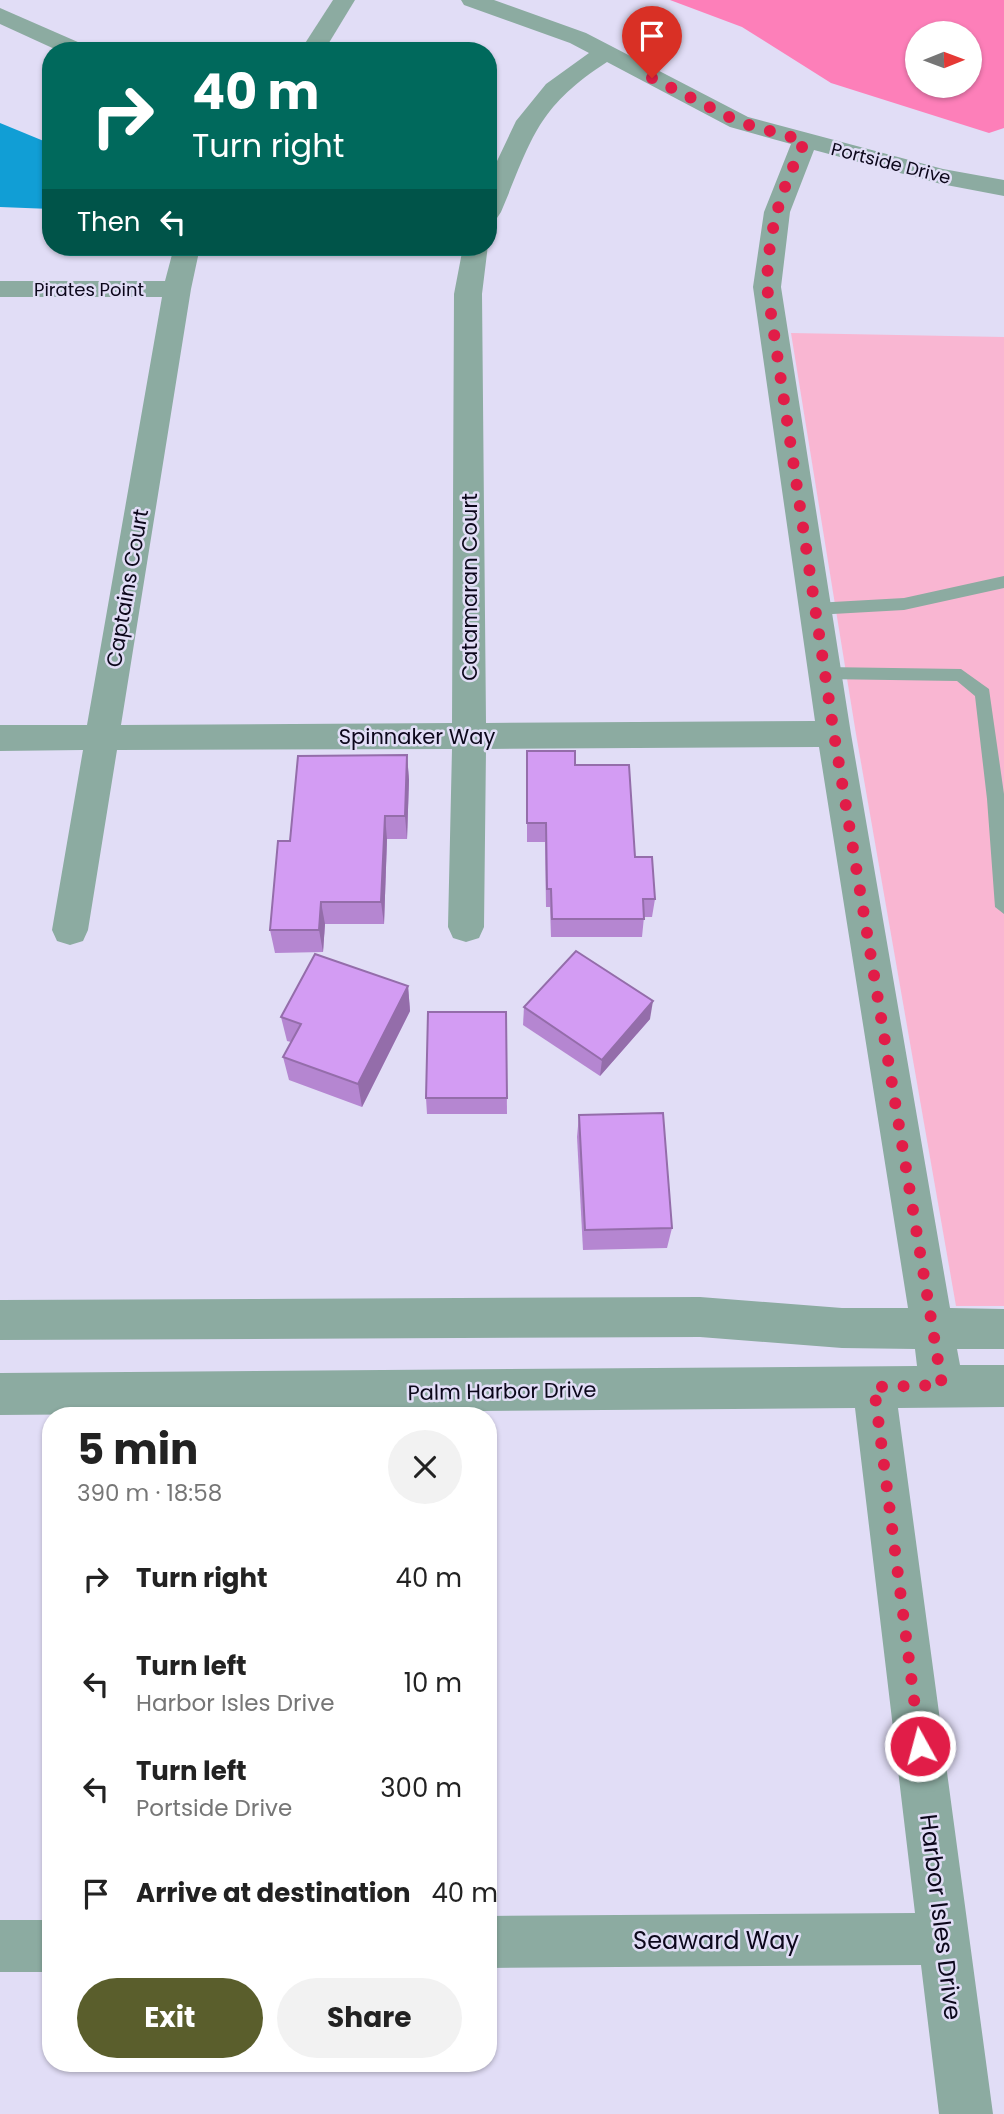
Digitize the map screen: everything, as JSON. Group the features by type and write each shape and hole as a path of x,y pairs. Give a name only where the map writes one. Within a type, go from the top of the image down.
{"street":[{"path":"318,42 344,0"},
{"name":"Portside Drive","path":"472,0 553,27 722,114 805,141 941,176 1004,188"},
{"path":"0,15 59,42"},
{"path":"497,192 530,119 546,97 564,80 605,53"},
{"path":"805,141 781,194 772,223 767,287 824,673 942,1385"},
{"name":"Captains Court","path":"70,930 177,289 185,256"},
{"name":"Catamaran Court","path":"466,927 470,735 468,295 474,256"},
{"name":"Pirates Point","path":"0,289 177,289"},
{"name":"Spinnaker Way","path":"0,738 834,734"},
{"path":"0,1320 700,1317 842,1328 1004,1329"},
{"name":"Palm Harbor Drive","path":"0,1394 1004,1386"},
{"name":"Harbor Isles Drive","path":"874,1387 966,2114"},
{"name":"Seaward Way","path":"497,1942 945,1939"},
{"path":"0,1946 42,1945"}],"lane":[{"path":"815,609 904,604 1004,582"},
{"path":"824,673 961,676 982,693 996,799 1004,907"}],"shaded area":[{"path":"670,0 1004,0 1004,128 989,133 831,83 742,27"},
{"path":"791,333 1004,337 1004,1306 956,1306 856,734"}],"water":[{"path":"0,123 42,140 42,209 0,207"}],"building":[{"path":"527,751 575,751 575,765 629,765 635,857 652,857 655,899 643,899 644,919 552,919 551,889 547,889 546,823 527,823"},
{"path":"407,755 405,816 385,816 381,902 321,902 319,930 270,930 278,841 290,841 298,756"},
{"path":"576,951 653,1001 602,1060 524,1007"},
{"path":"315,954 408,986 358,1084 283,1057 301,1024 281,1017"},
{"path":"428,1012 506,1012 507,1098 426,1098"},
{"path":"663,1113 672,1228 585,1230 579,1115"}],"route":[{"path":"652,78 739,122 805,141 781,194 772,223 767,287 834,734 942,1385 874,1387 920,1746"}]}
